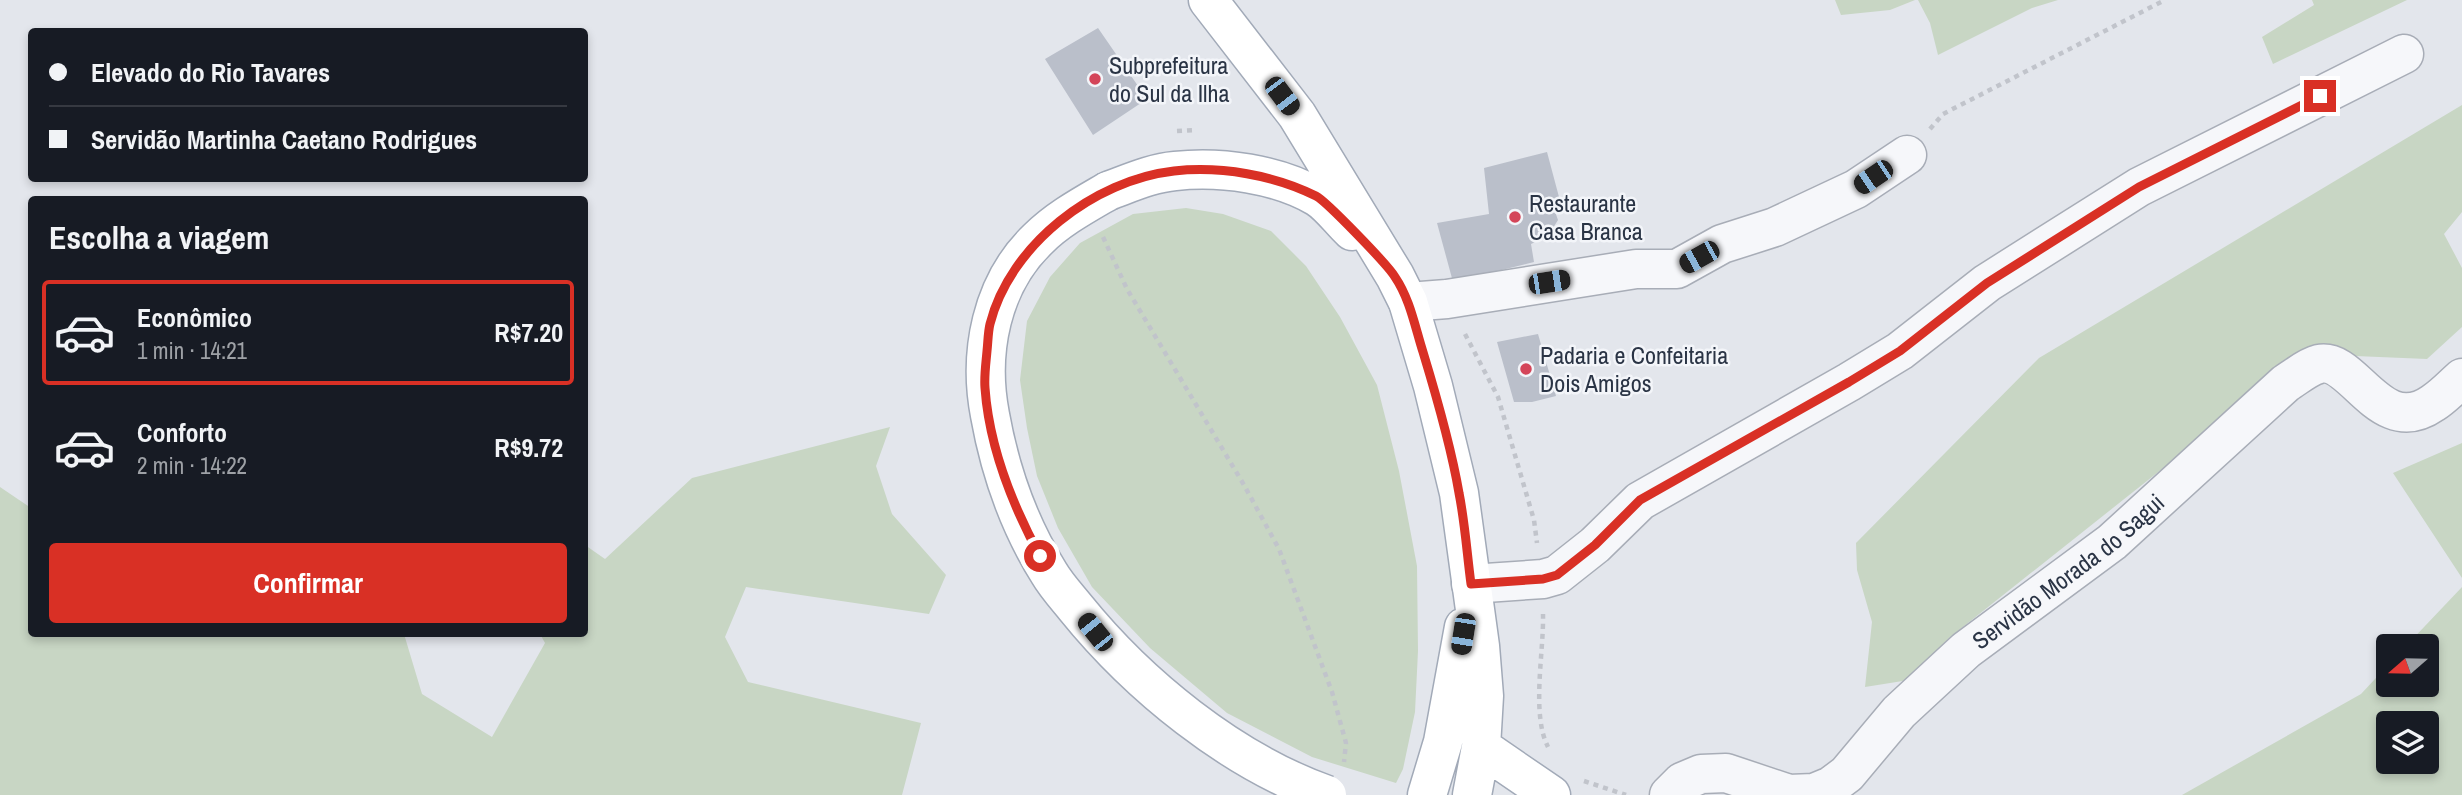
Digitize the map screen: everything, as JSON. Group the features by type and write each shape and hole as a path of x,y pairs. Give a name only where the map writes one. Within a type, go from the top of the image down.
{"main road":[{"path":"1208,0 1297,115 1401,289 1433,386 1459,493 1480,646 1484,696 1481,747 1472,795"},
{"path":"1336,780 1264,767 1200,726 1143,679 1095,632 1050,575 1019,518 996,447 985,387 989,325 1018,262 1038,239 1070,214 1104,209 1139,179 1174,171 1240,173 1283,183 1319,198 1401,289"},
{"path":"1427,795 1443,741 1471,584"},
{"path":"1481,747 1567,788"}],"lane":[{"path":"1471,584 1543,579 1557,575 1595,545 1640,500 1900,351 1987,283 2139,187 2404,54"},
{"path":"1401,289 1447,299 1636,269 1677,269 1722,244 1775,227 1856,189 1907,155"},
{"name":"Servidão Morada do Sagui","path":"1669,795 1682,782 1701,774 1726,773 1789,794 1814,793 1832,786 1847,774 1899,712 1966,650 2112,542 2286,383 2304,371 2321,363 2336,366 2375,400 2396,411 2412,411 2432,404 2462,377"}],"path":[{"path":"1907,155 1943,114 2165,0"},
{"path":"1165,132 1189,129 1201,131"},
{"path":"1104,209 1106,246 1127,289 1244,485 1279,550 1332,692 1346,743 1336,780"},
{"path":"1567,788 1626,795"}],"green space":[{"path":"1835,0 1915,0 1890,10 1841,15"},
{"path":"1918,0 2058,0 2032,8 1938,55 1930,23"},
{"path":"2312,0 2407,0 2273,64 2262,37 2314,5"},
{"path":"2462,105 2462,212 2444,234 2462,268 2462,327 2427,359 2307,354 1949,638 1909,680 1865,687 1872,622 1857,570 1856,543 2039,358"},
{"path":"1186,208 1223,214 1271,231 1306,266 1340,317 1377,385 1399,471 1417,566 1418,651 1415,712 1403,769 1396,783 1312,757 1227,713 1150,648 1092,587 1058,528 1037,476 1020,380 1027,321 1050,277 1080,243 1133,214"},
{"path":"890,427 876,466 892,514 946,575 929,614 746,587 725,637 748,682 921,723 902,795 0,795 0,487 28,506 28,637 405,637 422,694 492,737 545,643 542,637 588,637 588,547 605,559 692,478"},
{"path":"2462,443 2462,578 2393,473"},
{"path":"2462,587 2462,795 2182,795 2361,694 2376,678 2376,697 2440,696 2440,634 2417,634"}],"building":[{"name":"Subprefeitura do Sul da Ilha","path":"1098,28 1147,99 1093,135 1045,59"},
{"name":"Restaurante Casa Branca","path":"1547,152 1559,197 1551,200 1558,220 1548,236 1531,244 1534,262 1453,282 1437,223 1489,214 1484,168"},
{"name":"Padaria e Confeitaria Dois Amigos","path":"1538,334 1556,396 1532,402 1514,402 1497,342"}],"place":[{"name":"Subprefeitura do Sul da Ilha","path":"1095,79"},
{"name":"Restaurante Casa Branca","path":"1515,217"},
{"name":"Padaria e Confeitaria Dois Amigos","path":"1526,369"}],"route":[{"path":"1040,556 1019,518 996,447 985,387 989,325 1018,262 1038,239 1070,214 1108,191 1139,179 1174,171 1240,173 1283,183 1319,198 1395,276 1408,302 1433,386 1459,493 1471,584 1543,579 1557,575 1595,545 1640,500 1900,351 1987,283 2139,187 2320,96"}]}
